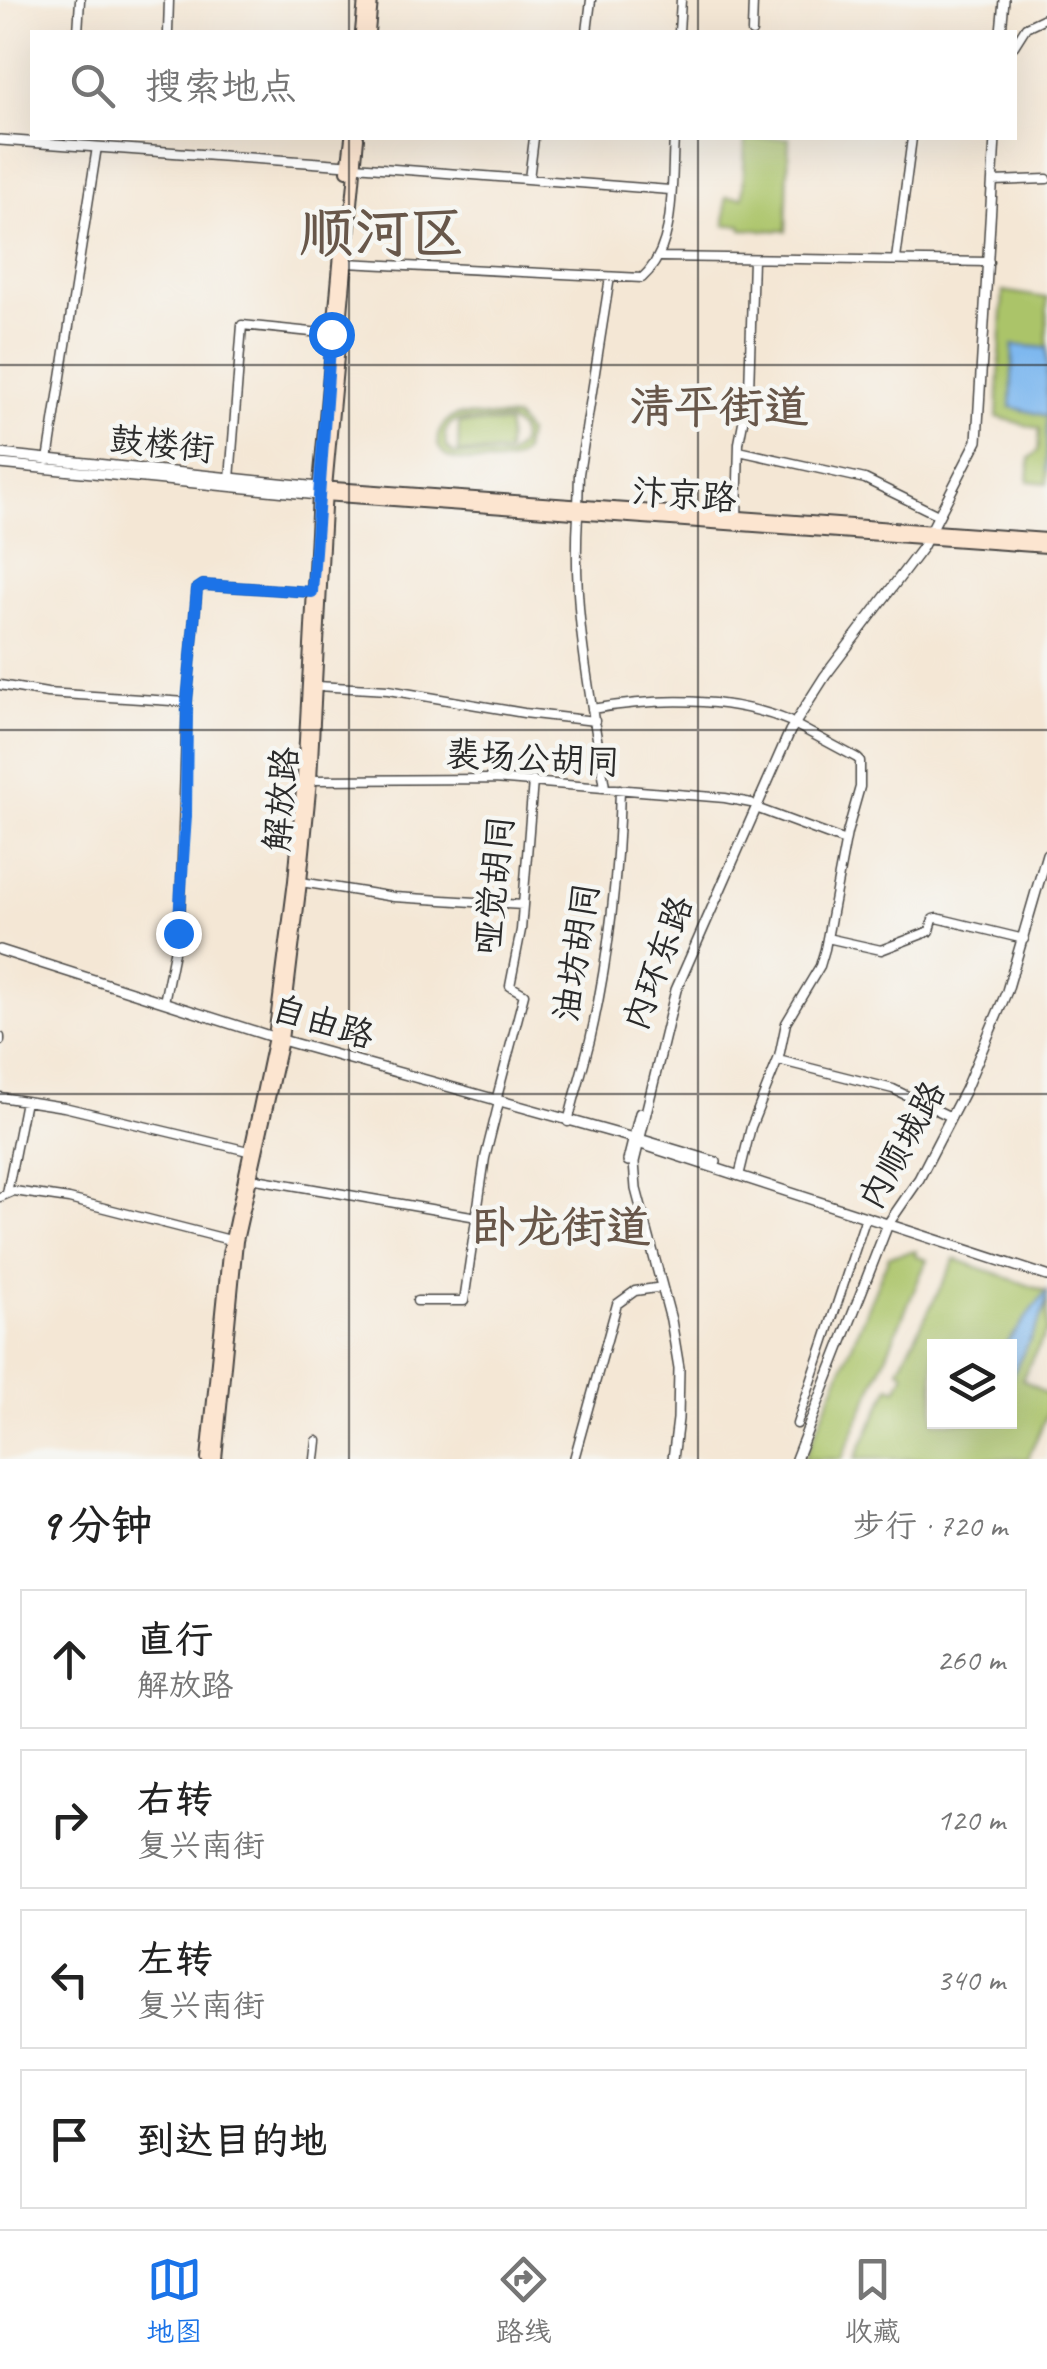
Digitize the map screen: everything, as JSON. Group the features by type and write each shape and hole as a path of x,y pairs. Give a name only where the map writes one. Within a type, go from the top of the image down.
{"main road":[{"path":"361,30 364,0"},
{"path":"369,30 372,0"},
{"name":"解放路","path":"216,1459 235,1256 278,1038 301,882 311,780 331,334 354,140"},
{"name":"解放路","path":"207,1459 230,1240 248,1150 278,1038 303,778 312,592 346,263 351,166"},
{"name":"汴京路","path":"322,491 927,535 1047,539"},
{"name":"汴京路","path":"578,511 736,518 1047,547"}],"street":[{"path":"78,30 80,0"},
{"path":"168,30 169,0"},
{"path":"587,30 591,0"},
{"path":"679,30 681,0"},
{"path":"752,30 753,0"},
{"path":"1001,30 1004,0"},
{"path":"1017,41 1026,26 1047,17"},
{"path":"0,140 73,142 97,147 670,190"},
{"path":"163,152 164,140"},
{"path":"528,179 534,140"},
{"path":"346,263 645,276 660,257 674,140"},
{"path":"896,259 912,140"},
{"name":"内环东路","path":"670,1459 673,1369 630,1190 628,1162 676,990 792,722 820,673 927,535 972,452 979,430 995,140"},
{"path":"48,460 97,147"},
{"path":"993,181 1047,178"},
{"path":"660,257 989,262"},
{"path":"736,518 738,451 749,392 753,259"},
{"path":"605,787 582,658 576,589 578,474 610,277"},
{"path":"230,479 242,325 331,334"},
{"path":"738,451 865,479 938,515"},
{"name":"鼓楼街","path":"0,454 322,491"},
{"name":"鼓楼街","path":"0,464 322,491"},
{"path":"164,1002 180,922 187,702 197,589 203,585 312,592"},
{"path":"0,685 47,694 187,702"},
{"path":"316,686 388,690 595,721"},
{"path":"592,709 646,703 752,708 792,722 860,762 860,787 820,966 786,1023 778,1060 756,1115 740,1173"},
{"name":"裴场公胡同","path":"311,780 533,781 725,798 845,841"},
{"name":"哑觉胡同","path":"497,1102 524,994 510,988 524,905 533,781"},
{"name":"油坊胡同","path":"568,1122 590,1038 609,932 620,789"},
{"name":"内顺城路","path":"796,1459 890,1221 951,1117 1006,991 1047,854"},
{"path":"301,882 394,897 524,905"},
{"path":"826,938 888,949 930,932 936,918 1024,939"},
{"name":"自由路","path":"0,950 278,1038 637,1139 1047,1273"},
{"path":"778,1060 892,1089 951,1117"},
{"path":"0,1096 248,1150"},
{"path":"25,1100 4,1195 24,1192 69,1199 230,1240"},
{"path":"417,1301 464,1301 497,1102"},
{"name":"内环东路","path":"637,1139 636,1190 671,1320 679,1368 678,1420 670,1459"},
{"name":"自由路","path":"740,1173 890,1221"},
{"path":"250,1178 476,1217"},
{"path":"797,1424 866,1216"},
{"path":"574,1459 617,1304 635,1291 656,1288"},
{"path":"825,1344 841,1350"},
{"path":"316,1459 317,1441"}],"green space":[{"path":"745,140 789,140 786,231 725,225 726,197 743,197"},
{"path":"1003,291 1047,298 1047,483 1028,481 1030,458 1038,451 1040,429 997,417"},
{"path":"452,418 516,418 527,433 524,451 507,462 448,457 438,439 442,427","holes":["459,420 509,421 520,430 521,444 508,457 454,454 446,447 445,433 450,424"]},
{"path":"459,423 508,424 507,453 458,452"},
{"path":"916,1251 915,1256 927,1260 842,1459 804,1459 889,1256"},
{"path":"955,1259 1047,1292 1047,1331 1022,1379 1047,1394 1047,1414 1028,1459 855,1459 890,1386 897,1389 905,1373 899,1369"}],"water":[{"path":"1013,345 1047,348 1047,416 1011,407"},
{"path":"1047,1291 1042,1314 1017,1367 1017,1339 1009,1339"}],"district":[{"name":"顺河区","path":"382,233"},
{"name":"清平街道","path":"719,407"},
{"name":"卧龙街道","path":"561,1227"}],"route":[{"path":"178,933 186,816 187,702 197,589 203,585 312,592 331,334"}]}
